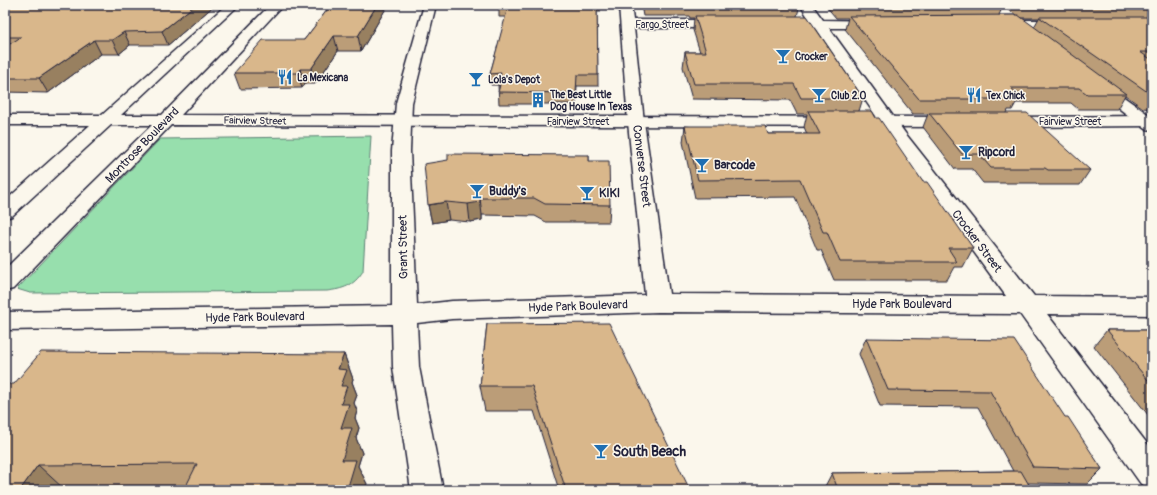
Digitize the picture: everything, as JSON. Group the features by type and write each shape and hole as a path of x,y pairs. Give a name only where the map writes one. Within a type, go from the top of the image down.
{"street":[{"path":"5,212 109,120 233,5"},
{"name":"Montrose Boulevard","path":"5,283 168,119 277,5"},
{"name":"Grant Street","path":"427,490 406,367 401,151 404,103 430,5"},
{"name":"Converse Street","path":"626,5 636,122 658,303"},
{"name":"Crocker Street","path":"806,5 888,122 1011,286 1027,305 1152,474"},
{"path":"998,10 1035,38"},
{"name":"Fargo Street","path":"628,24 734,24"},
{"path":"797,24 891,24"},
{"path":"985,24 1080,24"},
{"path":"1085,75 1150,123"},
{"name":"Fairview Street","path":"5,120 168,119 1150,123"},
{"name":"Hyde Park Boulevard","path":"5,321 404,315 452,310 658,303 1152,306"}],"green space":[{"path":"371,136 363,271 356,280 348,286 327,291 30,293 17,289 160,139"}],"building":[{"path":"5,5 195,5 162,31 124,32 112,40 94,40 39,78 5,78 5,47 21,37 5,37"},
{"path":"331,5 377,5 358,36 334,36 311,69 300,69 298,73 234,73 263,40 304,40"},
{"path":"499,5 597,5 598,75 577,75 576,93 498,92 501,73 490,74 508,7 499,7"},
{"path":"838,5 1002,5 1003,6 839,7"},
{"path":"1023,5 1152,5 1152,6 1025,6"},
{"path":"1018,15 1126,94 1087,94 1079,88 1011,88 1019,95 1009,95 1014,99 919,99 849,16"},
{"path":"695,16 807,16 863,98 801,98 794,84 694,84 685,52 706,52"},
{"path":"1039,17 1152,17 1152,52 1140,52 1152,60 1152,95"},
{"path":"808,111 872,111 876,118 879,118 923,182 927,182 973,248 948,248 957,262 840,262 827,232 823,232 800,179 698,180 685,126 765,126 768,134 820,134"},
{"path":"929,113 1027,113 1090,170 991,168 979,154 962,154"},
{"path":"448,154 589,155 589,161 609,161 610,205 545,204 534,198 480,198 480,202 468,204 446,202 428,205 424,164 448,160"},
{"name":"South Beach","path":"609,323 690,490 566,490 532,386 480,386 487,324"},
{"path":"1107,330 1152,330 1152,385"},
{"path":"866,338 1014,340 1065,417 1068,417 1102,469 1033,467 990,391 888,390"},
{"path":"41,352 344,354 338,369 347,370 341,386 347,386 341,404 349,404 341,428 352,428 342,460 356,460 347,490 184,490 197,464 38,465 20,490 5,490 5,384 14,384"},
{"path":"1021,471 1032,490 838,490 832,473"}],"place":[{"name":"Crocker","path":"783,56"},
{"name":"La Mexicana","path":"285,77"},
{"name":"Lola's Depot","path":"476,79"},
{"name":"Club 2.0","path":"819,95"},
{"name":"Tex Chick","path":"974,95"},
{"name":"The Best Little Dog House In Texas","path":"538,100"},
{"name":"Ripcord","path":"966,152"},
{"name":"Barcode","path":"702,165"},
{"name":"Buddy's","path":"477,191"},
{"name":"KIKI","path":"587,193"},
{"name":"South Beach","path":"601,451"}]}
